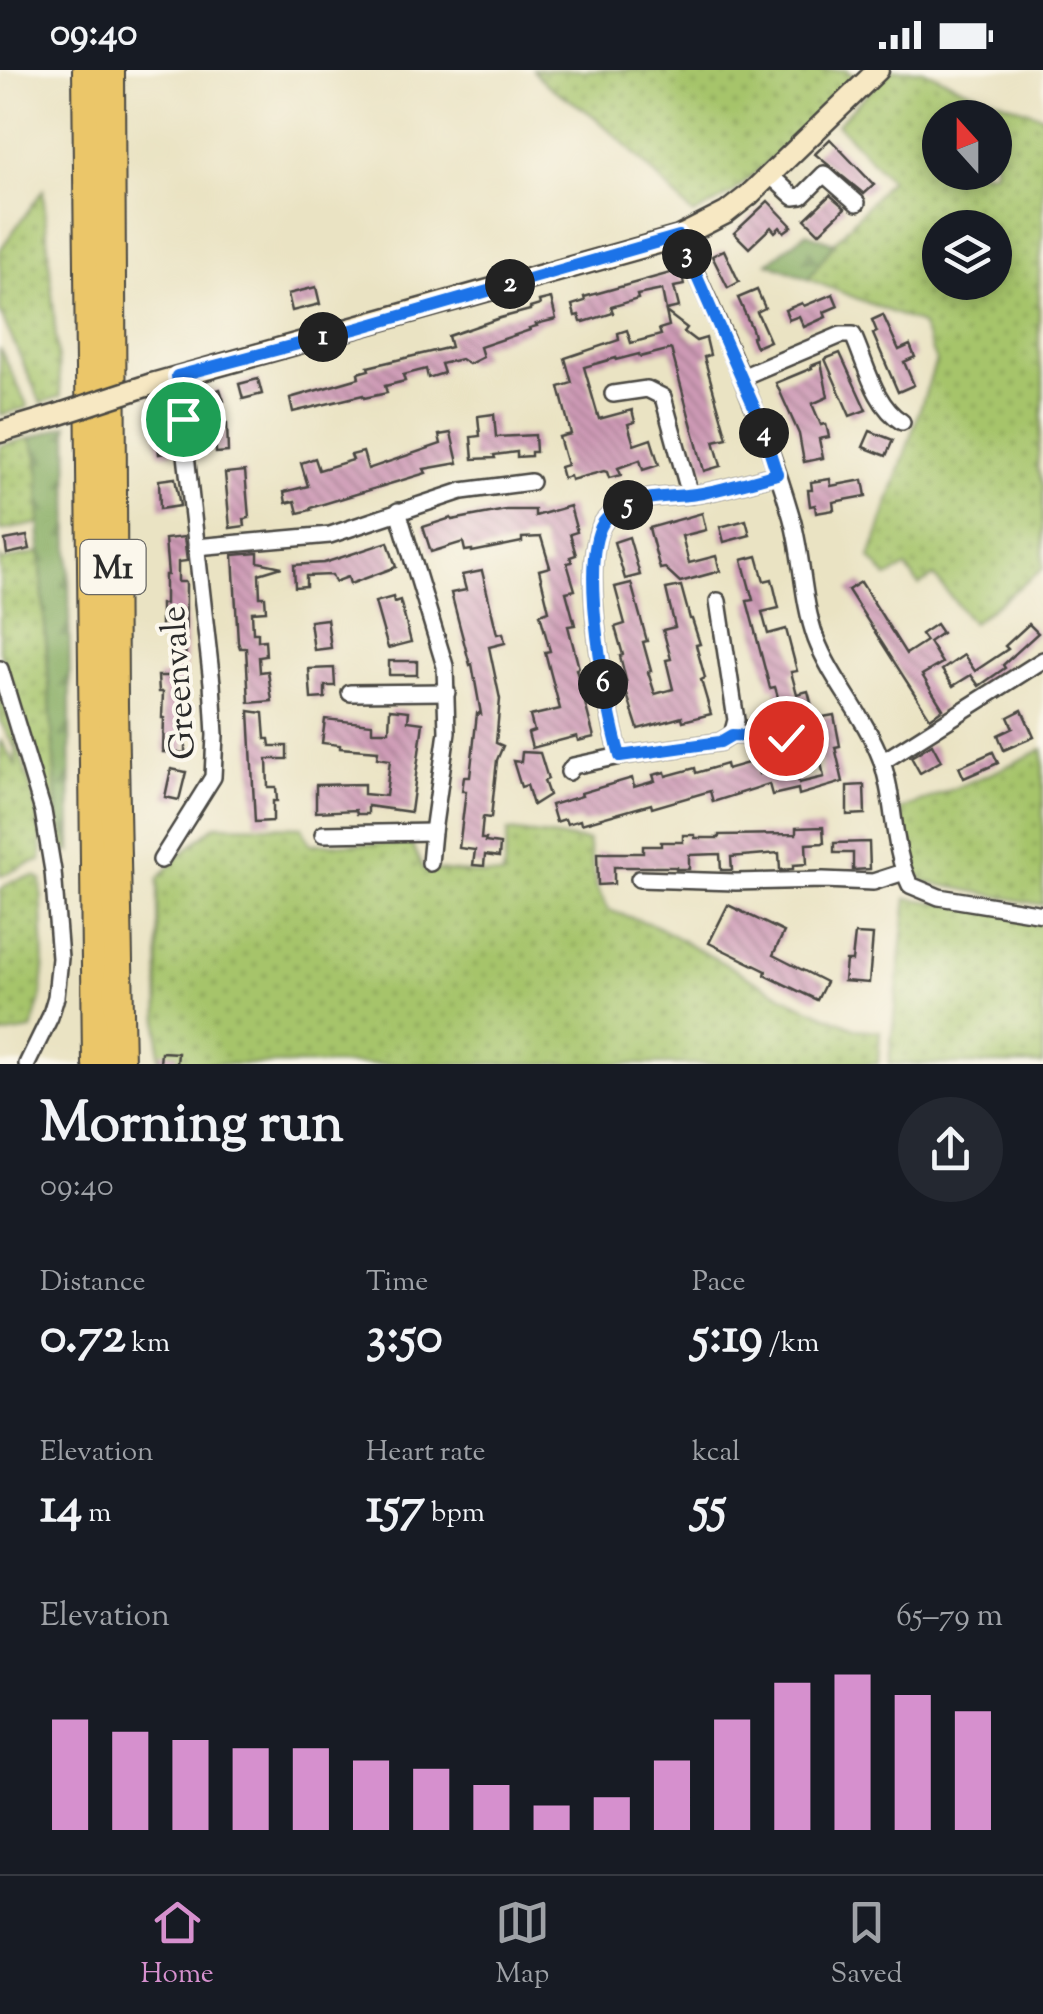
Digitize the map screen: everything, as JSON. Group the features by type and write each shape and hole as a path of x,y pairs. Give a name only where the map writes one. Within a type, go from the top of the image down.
{"highway":[{"name":"M1","path":"87,70 97,1064"},
{"name":"M1","path":"110,70 113,706 121,1064"}],"main road":[{"path":"0,432 177,376 679,236 726,212 771,176 878,70"}],"street":[{"path":"771,176 794,197 802,196 824,174 857,203"},
{"path":"679,236 759,418 792,516 806,605 817,642 882,762 910,885 939,897 1043,914"},
{"path":"742,377 840,335 853,335 880,397 891,415 902,422"},
{"name":"Greenvale","path":"161,860 213,776 215,735 177,376"},
{"path":"613,394 647,389 664,397 690,494"},
{"path":"620,756 599,664 594,578 596,543 604,522 622,507 646,500 743,484 777,474"},
{"path":"196,546 330,536 462,490 531,482"},
{"path":"398,510 445,666 446,750 430,863"},
{"path":"718,601 736,720 732,735"},
{"path":"882,762 1043,660"},
{"path":"0,669 43,811 53,871 60,958 50,1017 28,1064"},
{"path":"350,693 447,692"},
{"path":"569,772 573,766 720,742 732,735 786,738 793,748"},
{"path":"323,834 432,832"},
{"path":"639,879 873,882 904,872"}],"green space":[{"path":"533,70 846,70 857,79 733,193 693,215 609,129"},
{"path":"891,70 923,70 997,100 922,100 922,190 1012,190 1012,105 1043,116 1039,361 1043,402 1037,468 1043,485 1043,569 972,623 934,576 919,585 906,567 887,577 870,558 936,361 921,324 808,279 890,180 837,124"},
{"path":"43,190 61,396 41,403 0,312 0,250"},
{"path":"806,233 834,243 808,279 768,263"},
{"path":"0,348 28,407 0,415"},
{"path":"68,425 71,852 58,816 40,552 39,463 31,438"},
{"path":"31,438 39,463 41,523 0,531 0,446"},
{"path":"40,552 58,816 71,852 63,850 0,651 0,558 2,561"},
{"path":"0,690 34,799 41,861 0,876 0,740 16,765 15,748 0,721"},
{"path":"1043,749 1043,905 926,882 911,869 900,810"},
{"path":"216,825 302,827 310,844 412,844 423,869 503,876 508,831 588,841 596,886 608,910 654,925 794,1002 857,1029 880,1031 878,1064 159,1064 158,879"},
{"path":"35,876 41,880 41,998 32,1030 0,1035 0,890 12,881"},
{"path":"907,898 1043,919 1043,1064 889,1064"}],"building":[{"path":"830,139 874,185 864,194 815,154"},
{"path":"830,195 845,208 819,233 805,219"},
{"path":"768,201 792,226 784,232 780,227 775,232 771,227 749,248 734,233"},
{"path":"724,250 739,282 728,288 712,256"},
{"path":"681,270 684,285 674,287 679,307 666,310 662,290 637,295 638,299 611,307 613,313 584,322 579,315 575,316 572,305 585,301 584,297"},
{"path":"316,287 320,304 292,311 288,294"},
{"path":"757,290 765,308 757,312 770,341 756,347 738,298"},
{"path":"833,294 838,306 824,312 826,317 804,327 799,316 789,320 785,310"},
{"path":"551,298 556,319 480,347 483,357 469,364 461,359 441,364 444,373 428,378 426,369 403,375 405,381 385,386 387,393 293,412 290,398 359,378 358,373 369,370 368,367 451,347 448,336 530,310 540,305 539,301"},
{"path":"666,312 687,328 684,332 696,341 706,338 710,355 704,357 727,438 714,441 721,466 704,471 671,349 584,367 599,419 632,410 635,422 628,424 634,445 651,439 659,465 643,470 640,460 618,468 621,475 609,478 604,471 571,480 570,476 563,478 560,467 567,465 559,437 571,434 559,387 572,383 565,358 619,340 618,333 627,330 631,343 661,335 659,329 669,326"},
{"path":"883,315 899,350 910,345 915,357 904,362 914,385 898,392 873,334 877,332 872,320"},
{"path":"840,353 866,410 850,416 825,359"},
{"path":"821,362 828,397 812,404 821,425 826,424 829,437 819,439 823,458 804,462 799,434 776,383"},
{"path":"258,379 262,394 243,399 239,384"},
{"path":"220,389 224,401 205,409 200,396"},
{"path":"494,414 496,437 535,435 536,452 531,452 531,456 517,457 517,452 473,459 471,437 480,436 478,416"},
{"path":"227,423 228,452 216,453 215,424"},
{"path":"170,426 173,452 159,454 156,427"},
{"path":"870,431 893,440 886,456 863,447"},
{"path":"451,433 458,463 424,469 426,473 311,510 298,513 295,501 286,503 284,492 308,486 301,463 315,458 319,470 353,460 351,455 363,452 368,469 441,444 439,435"},
{"path":"245,471 249,518 244,519 245,526 230,528 225,473"},
{"path":"175,478 180,506 160,509 159,480"},
{"path":"830,479 831,486 863,480 866,496 833,502 834,510 816,513 815,505 810,506 811,482"},
{"path":"570,506 577,532 570,534 576,555 567,563 575,590 566,592 575,625 568,626 594,737 578,741 577,736 532,748 528,733 534,731 530,716 560,709 540,614 549,611 539,570 550,567 541,537 522,538 522,542 472,552 465,551 463,542 431,552 423,527 451,518 506,510 535,510 535,516"},
{"path":"702,513 706,530 682,536 689,563 716,556 720,571 680,582 665,568 660,569 649,528"},
{"path":"746,520 750,535 724,542 720,527"},
{"path":"27,536 30,549 7,554 5,540"},
{"path":"184,537 187,561 178,562 178,582 186,582 185,753 163,752 163,692 159,692 158,676 171,676 172,654 170,626 161,627 161,604 165,604 168,575 165,539"},
{"path":"629,537 640,575 625,579 614,542"},
{"path":"388,542 396,567 350,584 348,577 335,582 332,575 306,576 306,586 295,587 294,565 324,563"},
{"path":"258,553 258,562 282,567 259,574 260,597 265,597 266,611 252,612 253,633 258,633 258,641 265,640 266,656 259,657 260,672 268,671 272,701 249,703 246,648 240,648 238,642 233,555"},
{"path":"757,556 764,581 772,579 779,608 762,612 768,634 786,629 797,671 791,672 797,694 808,691 813,710 791,716 790,712 783,714 775,687 770,688 747,601 753,600 742,560"},
{"path":"482,571 497,634 503,633 505,643 489,647 500,699 496,743 503,746 497,760 491,818 483,817 481,839 500,844 499,857 485,855 484,866 473,865 475,850 459,848 464,777 470,777 477,713 481,714 472,664 451,593 466,590 462,575"},
{"path":"861,582 906,654 926,641 921,634 936,624 942,633 929,642 942,663 922,675 943,709 930,718 848,590"},
{"path":"631,583 647,641 643,642 655,694 673,689 666,660 671,659 663,630 675,627 666,589 681,586 700,644 696,645 705,678 701,680 711,714 638,729 624,685 627,684 620,656 623,655 615,627 625,624 615,587"},
{"path":"393,597 394,602 400,600 411,642 388,648 375,602"},
{"path":"327,619 331,648 314,650 310,621"},
{"path":"1029,624 1038,633 1003,665 1005,668 979,686 971,675 953,686 942,670 964,655 975,671 1008,649 1005,646"},
{"path":"389,661 417,661 417,675 389,675"},
{"path":"334,668 335,686 325,686 325,698 311,699 309,669"},
{"path":"390,709 409,711 408,721 423,723 411,812 368,806 368,814 357,814 356,810 316,812 316,785 364,784 364,794 386,796 390,760 377,758 378,751 322,743 325,719 372,724 372,731 389,731"},
{"path":"1022,710 1034,737 1004,750 998,735 1013,728 1008,717"},
{"path":"249,711 263,713 265,739 269,739 270,746 287,746 287,759 267,759 268,787 276,787 273,821 255,822"},
{"path":"834,715 840,746 835,747 843,782 799,795 798,789 772,795 769,784 713,802 710,791 581,824 580,820 556,822 551,805 632,778 634,787 655,781 653,775 665,772 666,776 695,768 696,773 755,761 759,774 795,765 799,783 824,777 812,719"},
{"path":"932,744 941,761 920,773 911,757"},
{"path":"522,752 540,753 548,779 544,781 549,795 533,805 527,785 521,787 513,761 521,762"},
{"path":"993,752 998,763 964,778 959,767"},
{"path":"171,769 186,772 179,800 165,797"},
{"path":"864,785 865,814 847,815 847,786"},
{"path":"823,827 824,843 806,844 807,864 793,865 793,869 780,870 779,853 731,857 732,870 721,870 720,854 689,855 689,869 614,867 614,884 598,885 597,853 643,853 643,846 683,842 683,835 719,838 796,834 796,828"},
{"path":"869,842 870,869 853,870 853,853 834,853 834,843"},
{"path":"728,905 784,932 773,955 826,982 817,1000 709,943"},
{"path":"855,934 873,935 869,983 844,981 846,961 852,961"},
{"path":"161,1052 178,1053 177,1064 160,1064"}],"route":[{"path":"183,419 177,376 679,236 759,418 777,474 700,494 646,500 622,507 604,522 596,543 594,578 599,664 610,720 620,756 720,742 732,735 786,738"}]}
